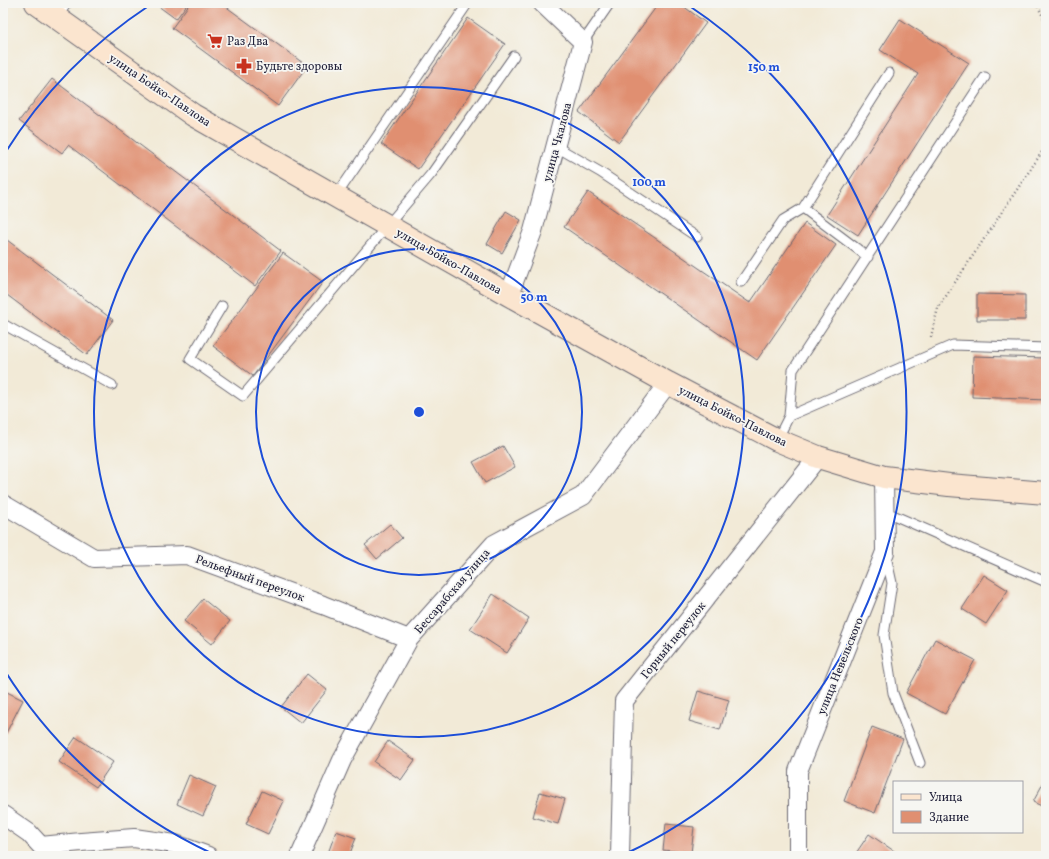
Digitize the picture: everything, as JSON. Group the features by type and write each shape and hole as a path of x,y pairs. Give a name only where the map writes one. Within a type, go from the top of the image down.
{"main road":[{"name":"улица Бойко-Павлова","path":"36,3 62,10 193,115 509,295 668,383 777,440 818,458 884,477 950,485 1046,493"}],"street":[{"path":"542,3 583,42"},
{"name":"улица Чкалова","path":"509,295 533,231 583,42"},
{"name":"Бессарабская улица","path":"300,856 342,760 409,640 494,544 583,496 668,383"},
{"name":"Горный переулок","path":"620,856 624,701 818,458"},
{"name":"улица Невельского","path":"798,856 798,771 885,552 884,477"},
{"name":"Рельефный переулок","path":"3,504 94,558 187,555 324,605 409,640"},
{"path":"3,815 29,833 38,851 81,842 134,838 175,844 208,856"}],"lane":[{"path":"336,196 468,3"},
{"path":"583,42 610,3"},
{"path":"222,306 190,359 243,396 432,173 514,56"},
{"path":"741,282 783,220 803,208 889,73"},
{"path":"777,440 789,416 793,370 985,77"},
{"path":"556,146 600,172 697,237"},
{"path":"803,208 868,257"},
{"path":"3,324 112,385"},
{"path":"789,416 953,345 1046,348"},
{"path":"884,511 1046,582"},
{"path":"885,552 892,583 884,635 893,693 920,763"}],"path":[{"path":"1036,3 1046,22"},
{"path":"926,357 938,308 1046,146"}],"building":[{"path":"154,3 188,3 176,19"},
{"path":"190,3 221,3 307,66 278,106 172,28"},
{"path":"659,3 679,3 706,23 619,142 579,112"},
{"path":"468,18 505,44 418,169 381,144"},
{"path":"900,19 969,63 858,235 827,215 918,74 880,50"},
{"path":"52,79 281,251 255,286 68,145 62,153 19,121"},
{"path":"588,192 750,303 805,223 836,245 757,360 564,227"},
{"path":"506,211 521,220 502,253 487,244"},
{"path":"3,237 113,320 87,355 3,292"},
{"path":"283,253 323,282 253,376 213,346"},
{"path":"977,294 1025,295 1025,320 977,320"},
{"path":"973,356 1046,358 1046,400 972,397"},
{"path":"503,446 515,467 485,483 473,462"},
{"path":"390,524 402,538 377,559 365,545"},
{"path":"984,575 1008,590 986,624 962,609"},
{"path":"493,594 529,618 507,653 470,629"},
{"path":"203,599 230,621 212,644 184,621"},
{"path":"935,639 975,660 945,714 906,693"},
{"path":"307,674 327,690 301,723 281,707"},
{"path":"3,690 23,700 6,733 3,732"},
{"path":"698,691 729,700 720,730 689,721"},
{"path":"872,727 903,739 875,813 844,801"},
{"path":"76,737 113,762 96,787 59,762"},
{"path":"388,741 415,760 401,780 374,762"},
{"path":"189,775 216,787 203,816 177,804"},
{"path":"1046,778 1046,808 1033,802"},
{"path":"262,791 284,801 268,834 246,824"},
{"path":"540,792 565,799 558,824 533,817"},
{"path":"666,824 694,827 691,853 663,850"},
{"path":"336,831 356,838 349,856 327,856"},
{"path":"869,834 897,853 895,856 854,856"}],"place":[{"name":"Раз Два","path":"215,41"},
{"name":"Будьте здоровы","path":"244,66"}]}
